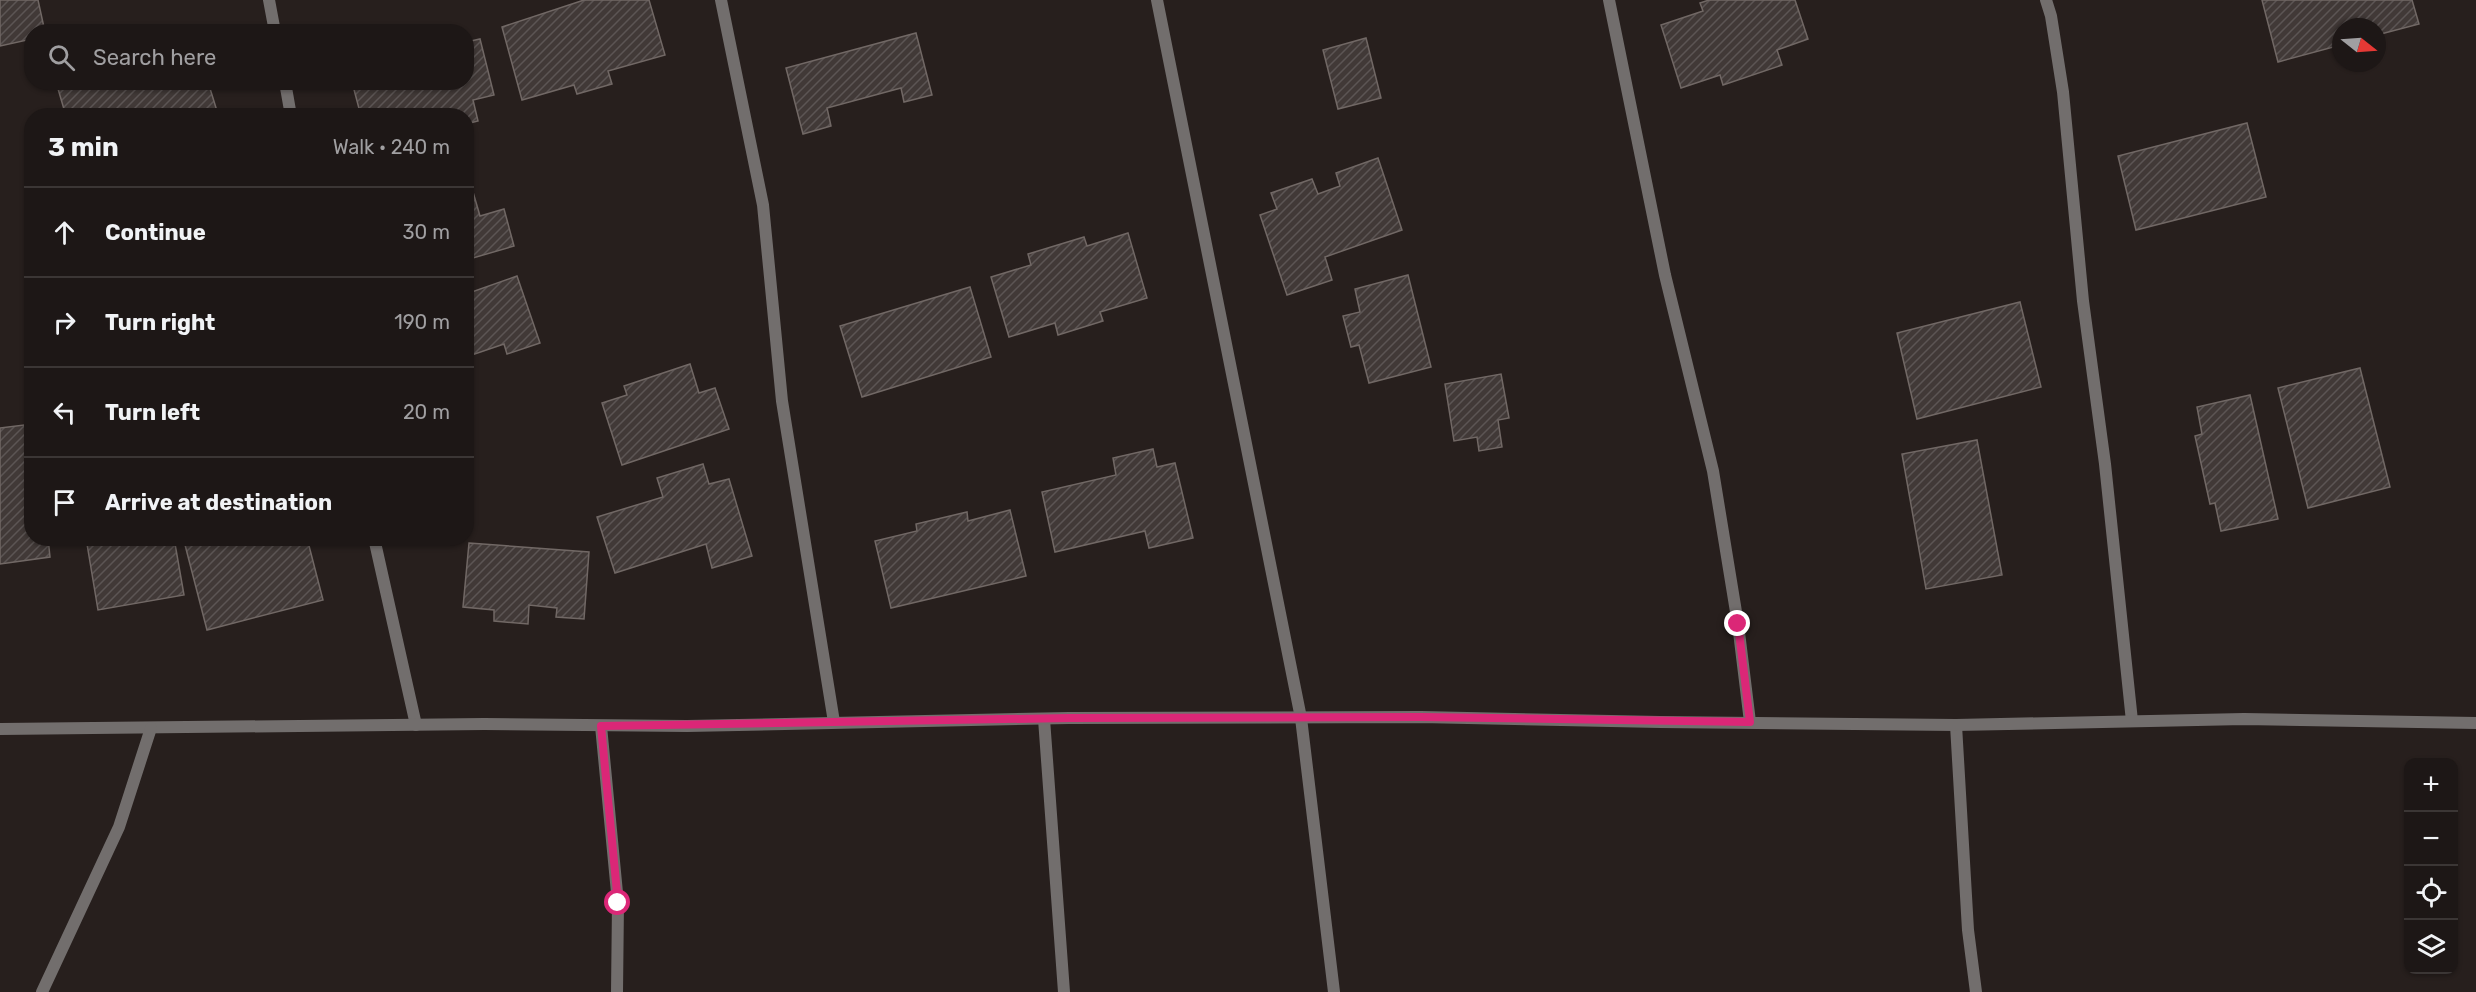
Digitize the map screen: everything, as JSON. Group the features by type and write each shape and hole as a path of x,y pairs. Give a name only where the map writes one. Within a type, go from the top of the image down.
{"street":[{"path":"269,0 274,24"},
{"path":"721,0 763,205 782,401 834,722"},
{"path":"1157,0 1301,718 1334,992"},
{"path":"1609,0 1665,274 1713,471 1738,624 1750,722"},
{"path":"2046,0 2051,16 2063,92 2082,289 2105,464 2132,721"},
{"path":"286,90 290,108"},
{"path":"376,546 416,725"},
{"path":"0,729 416,725 601,726 1044,719 1421,717 1956,725 2244,719 2476,723"},
{"path":"1044,719 1064,992"},
{"path":"1956,725 1968,930 1976,992"},
{"path":"601,726 618,903 617,992"},
{"path":"42,992 119,827 152,728"}],"building":[{"path":"0,0 38,0 43,24 24,24 24,41 0,46"},
{"path":"584,0 649,0 665,55 608,71 612,84 577,94 574,85 522,100 502,27"},
{"path":"1709,0 1795,0 1808,39 1777,50 1782,65 1723,85 1720,75 1681,88 1661,25 1703,11 1700,3"},
{"path":"2262,0 2412,0 2419,24 2386,33 2386,18 2332,18 2332,47 2278,62"},
{"path":"916,33 932,95 904,102 901,88 827,108 831,126 803,134 786,68"},
{"path":"1366,38 1381,98 1338,109 1323,50"},
{"path":"480,39 494,95 473,100 478,121 474,122 474,108 359,108 354,90 474,90 474,40"},
{"path":"58,90 210,90 216,108 64,108"},
{"path":"2247,123 2266,197 2136,230 2118,156"},
{"path":"1378,158 1402,230 1325,257 1332,280 1287,295 1260,215 1277,209 1271,193 1312,179 1318,194 1340,186 1336,173"},
{"path":"474,195 480,216 504,209 514,246 474,258"},
{"path":"1128,233 1147,298 1100,312 1103,321 1058,335 1055,323 1009,337 991,277 1031,265 1028,254 1084,237 1087,246"},
{"path":"1408,275 1431,367 1369,383 1359,345 1351,347 1343,316 1360,312 1355,289"},
{"path":"517,276 540,343 507,354 504,344 474,354 474,291"},
{"path":"970,287 991,357 862,397 840,326"},
{"path":"2020,302 2041,387 1917,419 1897,333"},
{"path":"690,364 699,393 715,388 729,429 622,465 602,403 627,395 624,386"},
{"path":"2360,368 2390,487 2308,508 2278,388"},
{"path":"1501,374 1509,418 1498,420 1502,447 1479,451 1477,437 1454,441 1445,384"},
{"path":"2250,395 2278,519 2221,531 2215,503 2210,504 2195,436 2202,434 2197,407"},
{"path":"24,425 24,546 49,546 50,557 0,564 0,428"},
{"path":"1977,440 2002,575 1926,589 1902,454"},
{"path":"1153,449 1157,467 1175,463 1193,538 1149,548 1145,531 1055,552 1042,492 1116,475 1113,458"},
{"path":"703,464 709,484 729,479 752,556 712,568 706,544 615,573 597,517 663,497 657,478"},
{"path":"1010,510 1026,576 891,608 875,541 917,531 916,524 967,512 968,521"},
{"path":"474,543 589,552 584,619 556,617 557,608 529,605 528,624 494,621 494,610 463,607 469,546 474,546"},
{"path":"87,546 175,546 184,595 98,610"},
{"path":"185,546 309,546 323,600 207,630"}],"route":[{"path":"618,903 601,726 1069,718 1421,717 1750,722 1738,624"}]}
